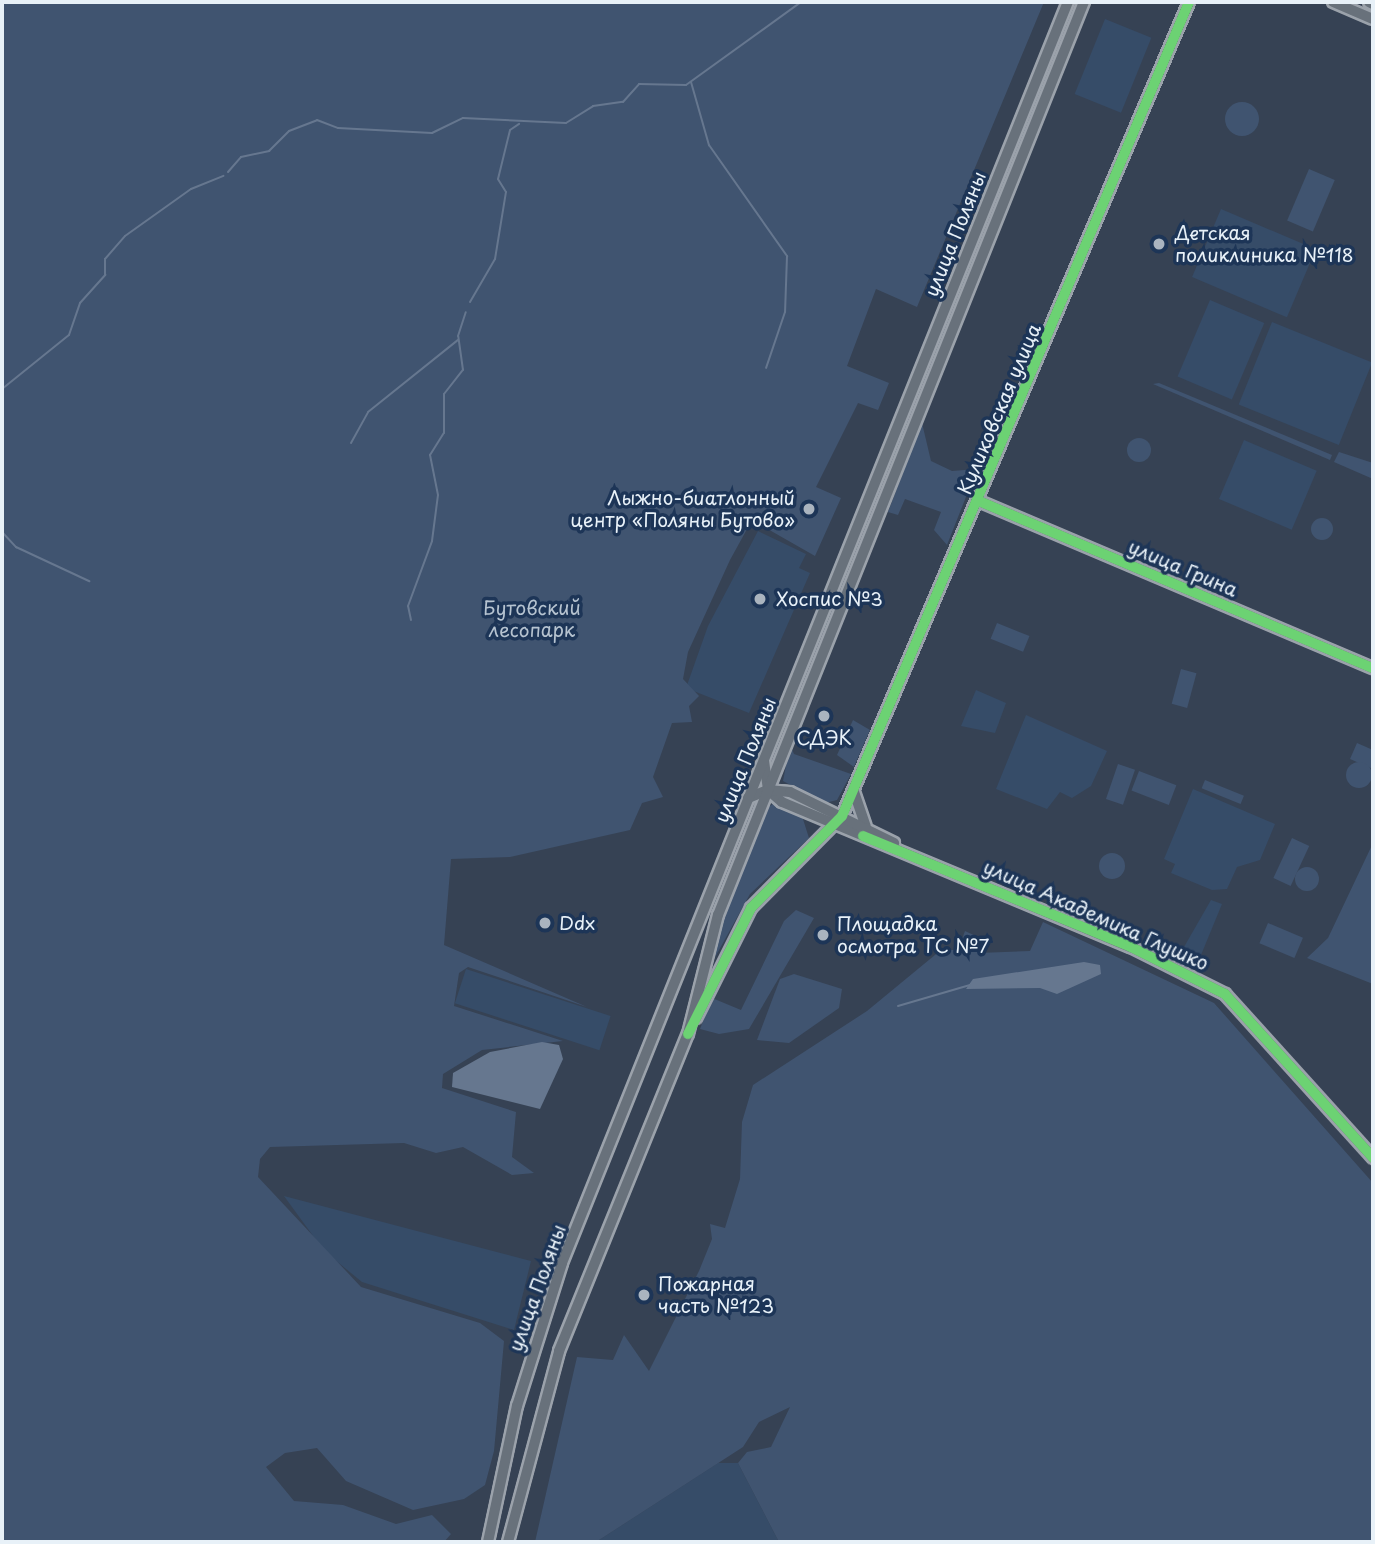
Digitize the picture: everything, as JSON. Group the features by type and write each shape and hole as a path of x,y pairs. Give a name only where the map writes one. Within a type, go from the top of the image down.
{"main road":[{"name":"улица Поляны","path":"488,1542 521,1393 559,1272 1068,2"},
{"name":"улица Поляны","path":"508,1542 537,1415 578,1295 688,1034 710,938 1084,2"}],"street":[{"name":"Куликовская улица","path":"688,1034 751,908 842,816 979,501 1189,2"},
{"path":"1333,2 1373,19"},
{"name":"улица Грина","path":"979,501 1373,668"},
{"path":"765,760 768,790"},
{"path":"778,765 790,792"},
{"path":"748,798 768,790 790,792 867,827 909,852"},
{"name":"улица Академика Глушко","path":"768,790 782,802 832,825 909,852 1225,994 1373,1158"},
{"path":"824,808 839,807 854,791 867,827"},
{"path":"760,808 782,802"},
{"path":"824,808 832,825"}],"shaded area":[{"path":"1105,19 1151,38 1121,113 1075,94"},
{"path":"1221,209 1316,249 1287,317 1192,277"},
{"path":"1210,300 1264,323 1232,399 1178,376"},
{"path":"1272,322 1372,362 1339,445 1239,405"},
{"path":"1244,440 1317,471 1292,530 1219,499"},
{"name":"Хоспис №3","path":"758,531 806,554 799,568 810,573 749,713 686,688 708,626"},
{"path":"976,690 1006,703 995,733 961,726"},
{"path":"1026,715 1107,751 1091,786 1072,798 1060,792 1047,809 996,789"},
{"path":"1193,789 1275,824 1260,860 1237,867 1227,889 1212,890 1171,873 1175,864 1164,859"},
{"path":"1211,900 1222,904 1201,955 1184,947"},
{"path":"1084,962 1100,965 1101,974 1057,994 1040,988 966,989 973,979"},
{"path":"466,969 611,1016 599,1050 455,1003"},
{"path":"542,1042 559,1045 563,1059 540,1109 452,1087 453,1073 490,1052"},
{"path":"284,1196 531,1261 514,1330 362,1282 324,1251"},
{"path":"718,1463 738,1463 779,1542 596,1542"}],"green space":[{"name":"Бутовский лесопарк","path":"2,2 1044,2 917,307 876,289 847,366 889,383 878,410 858,403 816,487 841,498 815,556 752,520 730,560 688,652 683,679 699,696 689,706 692,722 672,723 653,777 663,797 642,803 630,830 510,857 451,859 444,945 587,1007 468,967 459,973 454,1006 563,1041 482,1050 443,1074 442,1088 516,1112 512,1157 534,1173 512,1175 463,1147 436,1153 404,1143 270,1147 260,1159 258,1177 361,1287 480,1323 504,1341 494,1451 485,1485 464,1499 413,1510 346,1481 317,1448 285,1453 266,1467 294,1501 343,1505 396,1524 432,1515 451,1534 444,1542 2,1542"},
{"path":"1242,102 1254,107 1259,119 1254,131 1242,136 1230,131 1225,119 1230,107"},
{"path":"1309,169 1335,180 1313,231 1287,221"},
{"path":"1159,383 1332,455 1330,460 1153,384"},
{"path":"922,423 931,461 952,471 977,469 947,545 934,530 941,512 905,499 898,515 888,512"},
{"path":"1139,438 1147,442 1151,450 1147,458 1139,462 1131,458 1127,450 1131,442"},
{"path":"1339,452 1373,463 1373,479 1334,462"},
{"path":"1322,518 1330,521 1333,529 1330,537 1322,540 1314,537 1311,529 1314,521"},
{"path":"997,623 1029,636 1023,652 991,639"},
{"path":"1181,669 1196,673 1187,708 1172,704"},
{"path":"853,720 870,730 854,767 837,755"},
{"path":"1357,743 1373,750 1373,769 1350,759"},
{"path":"790,745 794,754 851,774 837,800 825,803 783,781"},
{"path":"1359,762 1368,766 1372,775 1368,784 1359,788 1350,784 1346,775 1350,766"},
{"path":"1118,764 1135,770 1123,805 1106,799"},
{"path":"1139,771 1176,785 1169,805 1131,791"},
{"path":"1205,780 1244,796 1241,804 1202,788"},
{"path":"773,804 802,816 809,838 750,894 708,970 711,945 765,809"},
{"path":"1292,838 1309,846 1291,886 1273,878"},
{"path":"1373,843 1373,984 1307,958 1328,938"},
{"path":"1112,853 1121,857 1125,866 1121,875 1112,879 1103,875 1099,866 1103,857"},
{"path":"1307,867 1315,871 1319,879 1315,887 1307,891 1299,887 1295,879 1299,871"},
{"path":"796,910 814,918 749,1029 719,1034 700,1029 712,998 741,1010 784,921"},
{"path":"1043,922 1214,1003 1373,1183 1373,1542 779,1542 738,1463 747,1452 771,1447 790,1407 759,1422 743,1447 596,1542 535,1542 577,1357 613,1360 624,1335 649,1371 699,1271 712,1239 710,1224 725,1228 740,1179 742,1122 753,1085 867,1011 941,950 958,950 965,931 978,937 978,953 1030,951"},
{"path":"1268,923 1303,938 1294,958 1259,943"},
{"path":"794,974 842,989 839,1008 789,1043 757,1040 780,979"}],"waterway":[{"path":"228,172 241,157 269,151 289,131 317,120 338,128 432,133 463,118 566,123 593,106 623,102 639,84 686,85 801,2"},
{"path":"691,82 709,145 787,256 785,312 766,368"},
{"path":"470,302 495,259 506,192 498,179 510,130 519,124"},
{"path":"2,389 69,335 80,303 105,275 105,259 125,236 191,189 224,176"},
{"path":"411,620 408,606 432,541 438,495 430,455 444,433 444,394 463,370 458,336 466,312"},
{"path":"351,443 368,412 458,340"},
{"path":"2,532 16,547 89,581"},
{"path":"898,1006 970,985"}],"cycle path":[{"path":"688,1034 751,908 842,816 1189,2"},
{"path":"979,501 1373,668"},
{"path":"863,836 1131,947 1225,994 1373,1158"}],"place":[{"name":"Детская поликлиника №118","path":"1159,244"},
{"name":"Лыжно-биатлонный центр «Поляны Бутово»","path":"809,509"},
{"name":"Хоспис №3","path":"760,599"},
{"name":"СДЭК","path":"824,716"},
{"name":"Ddx","path":"545,923"},
{"name":"Площадка осмотра ТС №7","path":"823,935"},
{"name":"Пожарная часть №123","path":"644,1295"}]}
